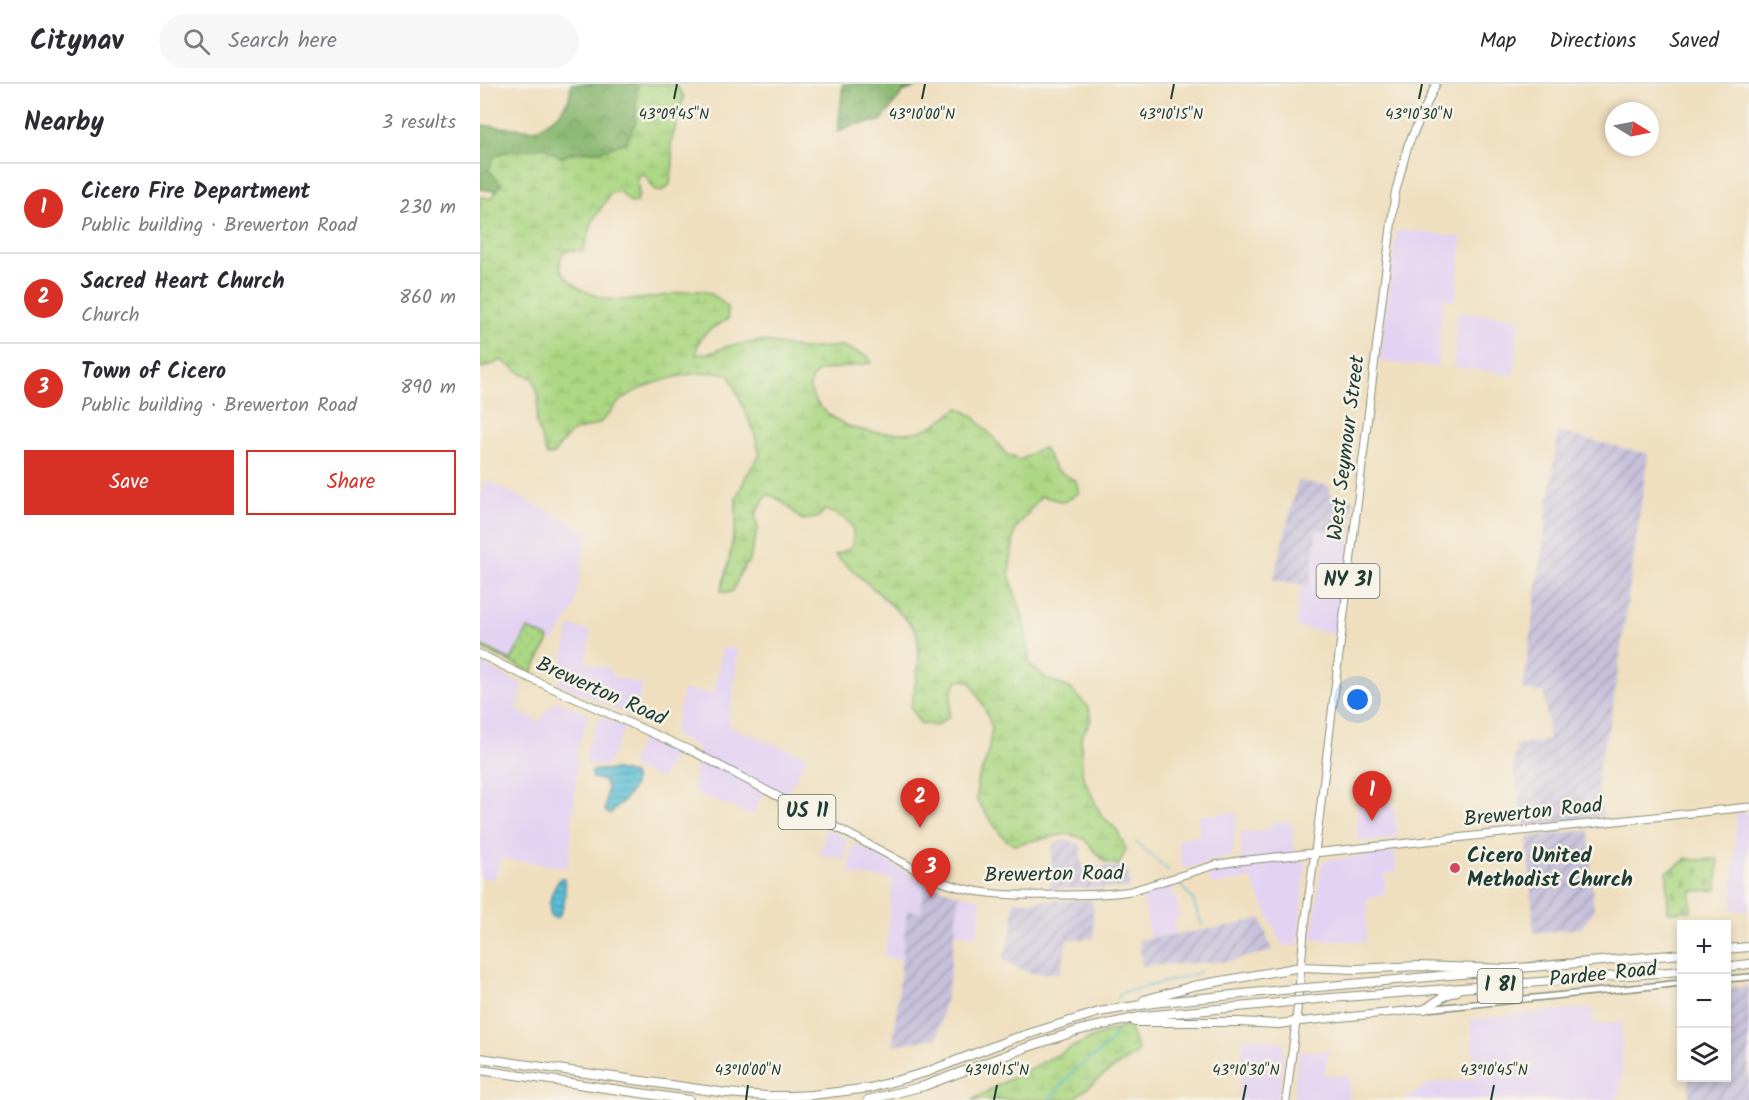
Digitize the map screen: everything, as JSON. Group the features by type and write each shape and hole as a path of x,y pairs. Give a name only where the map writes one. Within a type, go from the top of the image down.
{"highway":[{"path":"1731,949 1749,947"},
{"name":"I 81","path":"480,1058 737,1094 812,1095 870,1088 905,1079 1050,1026 1122,1008 1282,990 1677,954"},
{"path":"1731,966 1749,964"},
{"path":"1122,1008 1193,986 1301,967 1356,969 1418,966 1510,969"},
{"name":"I 81","path":"868,1100 924,1086 1080,1030 1166,1014 1318,999 1677,971"},
{"path":"1428,1008 1458,991 1480,987"},
{"path":"1446,996 1446,1000 1453,1005"},
{"path":"1112,1023 1170,1021 1278,1023 1296,1020"},
{"path":"480,1070 689,1100"}],"main road":[{"name":"West Seymour Street","path":"1315,853 1396,187 1408,145 1436,84"},
{"name":"Brewerton Road","path":"480,654 697,753 932,878 975,892 1003,896 1117,893 1163,882 1215,865 1238,861 1749,807"},
{"name":"NY 31","path":"1286,1100 1315,853"},
{"name":"Pardee Road","path":"1296,1020 1428,1008"}],"street":[{"path":"1731,979 1749,977"},
{"name":"Pardee Road","path":"1428,1008 1677,983"}],"shaded area":[{"path":"1397,230 1462,237 1456,300 1443,300 1437,367 1379,362"},
{"path":"1458,311 1519,318 1514,375 1453,367"},
{"path":"1558,432 1648,454 1612,713 1599,766 1597,787 1604,816 1526,827 1518,799 1513,767 1517,745 1549,740 1544,692 1523,690"},
{"path":"484,479 588,531 574,609 554,642 527,630 513,661 480,643 480,503"},
{"path":"1298,481 1330,486 1329,495 1354,499 1350,533 1317,529 1310,585 1273,580"},
{"path":"1317,529 1350,533 1337,634 1296,627 1301,583 1310,584"},
{"path":"570,626 591,631 586,662 609,669 614,677 643,685 633,717 558,683"},
{"path":"722,647 738,650 729,726 764,741 808,755 787,794 767,784 753,816 693,792 698,747 674,735 683,690 714,694"},
{"path":"480,663 523,685 517,710 539,722 557,701 589,715 577,751 568,868 501,858 494,880 480,877"},
{"path":"599,717 625,727 607,766 586,764 586,751"},
{"path":"643,735 676,750 662,779 630,766"},
{"path":"1385,775 1388,799 1395,811 1397,838 1357,842 1359,777"},
{"path":"1237,812 1233,855 1183,869 1178,839 1200,836 1198,816"},
{"path":"1749,812 1749,910 1732,911 1736,813"},
{"path":"1272,822 1292,822 1295,861 1306,863 1297,946 1282,945 1251,879 1211,885 1208,873 1242,864 1241,833 1272,829"},
{"path":"826,828 847,839 845,860 820,855"},
{"path":"1589,830 1594,911 1581,928 1534,933 1527,837"},
{"path":"1064,839 1080,844 1082,867 1127,867 1130,888 1050,889 1053,845"},
{"path":"854,843 925,882 921,912 907,910 902,960 885,957 893,879 848,874"},
{"path":"1394,851 1397,872 1385,874 1386,894 1367,898 1366,942 1312,939 1321,867 1325,861"},
{"path":"925,882 959,895 949,982 937,1038 893,1045 907,910 921,912"},
{"path":"1171,886 1181,915 1174,920 1176,935 1150,938 1143,894"},
{"path":"959,895 981,899 977,936 954,933"},
{"path":"1093,900 1094,938 1067,940 1060,973 1029,973 1003,960 1012,929 1014,901"},
{"path":"1261,918 1272,951 1232,961 1142,966 1139,940 1231,926"},
{"path":"1749,986 1749,1100 1689,1100 1689,1082 1731,1082 1731,988"},
{"path":"1592,1008 1594,1025 1622,1022 1622,1082 1617,1100 1405,1100 1430,1083 1475,1079 1470,1019"},
{"path":"1243,1037 1284,1041 1279,1100 1238,1100"},
{"path":"1330,1050 1323,1075 1349,1076 1349,1100 1293,1100 1298,1052"}],"green space":[{"path":"571,84 638,84 636,122 627,142 601,151 573,152 562,158 544,147 489,170 501,184 497,191 480,189 480,125 536,130 559,114 569,99"},
{"path":"638,84 675,84 684,97 671,143 673,164 670,184 662,191 655,190 643,172 637,179 639,194 637,202 631,203 619,191 611,193 593,220 583,251 570,250 563,253 560,268 570,281 593,295 617,300 704,291 715,296 727,307 728,319 706,332 699,342 696,355 728,346 761,341 803,349 843,346 869,357 871,363 819,371 811,379 810,386 812,395 821,407 841,422 869,431 912,432 930,427 959,408 972,415 1007,455 1021,460 1044,448 1056,470 1076,481 1079,493 1064,502 1041,496 1015,530 1009,574 1023,618 1030,665 1047,679 1070,688 1089,708 1091,720 1081,737 1082,774 1101,815 1117,830 1126,849 1119,865 1105,862 1083,838 1066,834 1013,845 1002,836 977,801 977,782 987,758 992,728 985,709 970,681 958,680 952,692 949,716 937,726 920,723 911,707 918,662 917,634 894,607 835,555 851,548 853,529 845,519 825,510 817,518 802,520 781,501 767,495 755,515 758,528 749,561 740,573 733,591 727,593 721,591 736,522 736,499 746,476 760,455 754,432 729,374 687,375 643,388 620,401 600,422 572,433 554,454 547,456 536,422 539,397 533,378 522,374 502,360 483,368 480,366 480,197 492,198 501,184 489,170 493,158 501,153 544,147 562,158 573,152 601,151 627,142 636,122"},
{"path":"843,84 924,84 903,92 881,121 851,125 838,132"},
{"path":"528,629 549,640 533,673 480,648 480,645 511,660"},
{"path":"1685,858 1718,859 1717,890 1691,891 1691,911 1668,912 1667,872"},
{"path":"1129,1027 1139,1052 1106,1073 1072,1100 973,1100 1087,1040"}],"water":[{"path":"616,770 633,774 634,785 631,791 610,814 605,811 607,786 604,781 592,778 592,771"},
{"path":"561,878 564,878 565,883 564,905 557,918 551,917 551,896"}],"waterway":[{"path":"1136,842 1169,871"},
{"path":"1180,885 1192,898 1202,925"},
{"path":"1118,998 1121,993 1193,975 1200,971"},
{"path":"1048,1100 1078,1068 1110,1042 1116,1031"}],"place":[{"name":"Cicero Fire Department","path":"1372,821"},
{"name":"Sacred Heart Church","path":"920,828"},
{"name":"Cicero United Methodist Church","path":"1455,868"},
{"name":"Town of Cicero","path":"931,898"}]}
